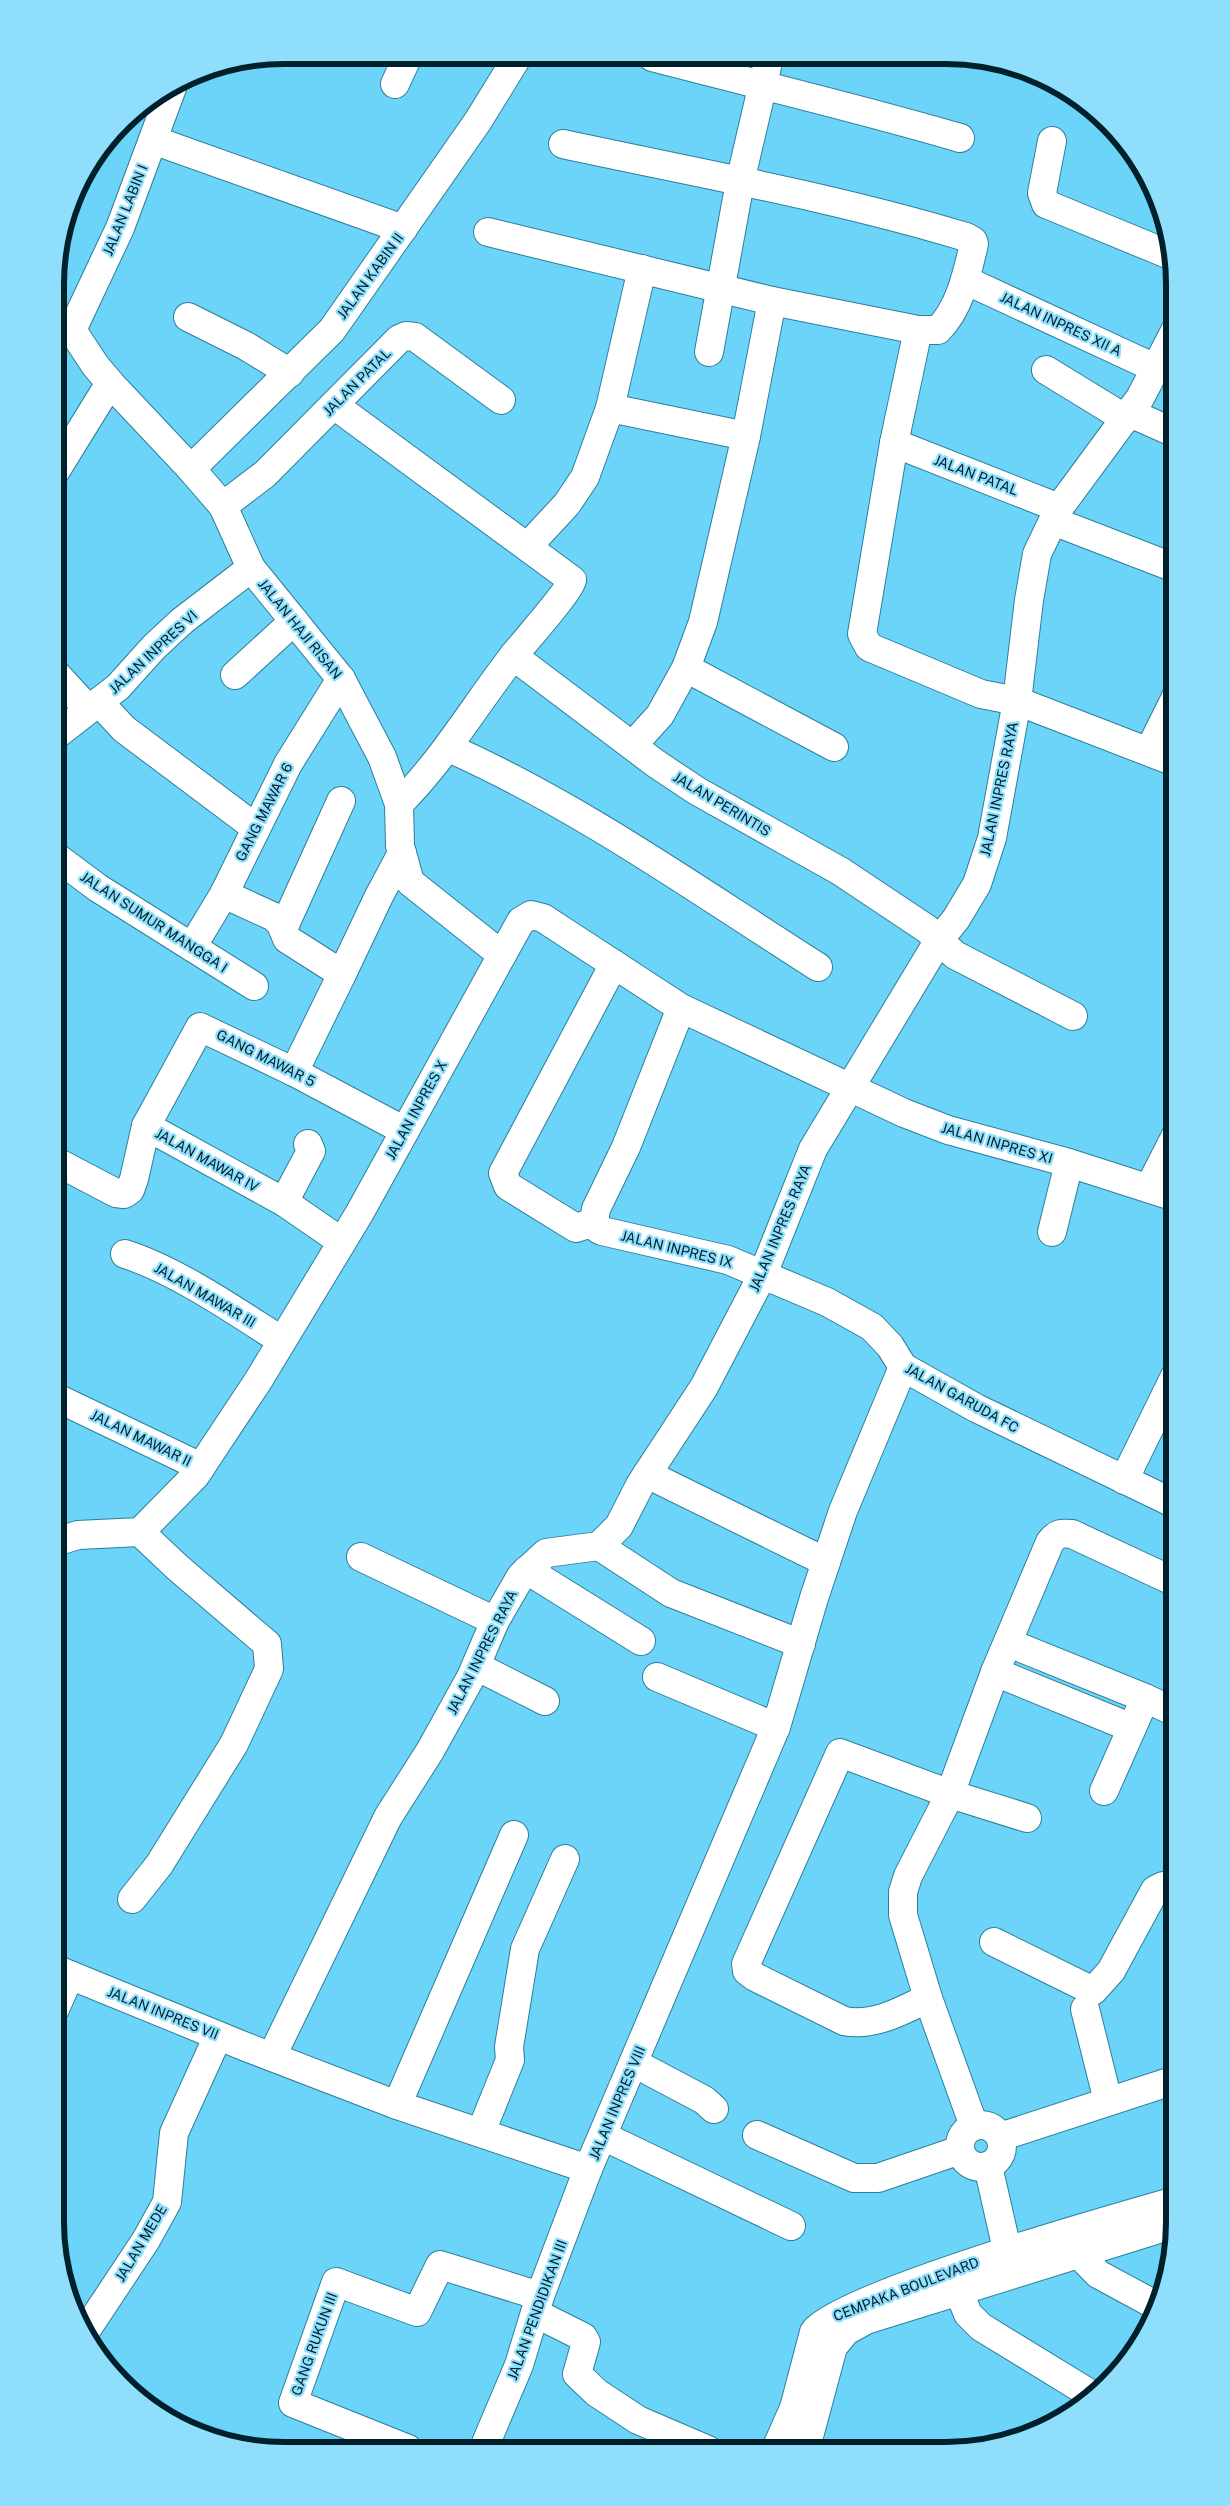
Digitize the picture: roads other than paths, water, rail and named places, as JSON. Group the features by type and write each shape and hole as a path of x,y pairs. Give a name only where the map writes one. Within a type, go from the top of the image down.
{"street":[{"path":"395,84 404,64"},
{"name":"JALAN KABIN II","path":"191,469 332,330 478,121 513,64"},
{"path":"679,64 870,111 960,138"},
{"path":"708,352 740,182 768,64"},
{"name":"JALAN LABIN I","path":"64,324 120,228 169,96"},
{"path":"153,140 404,229"},
{"path":"1052,141 1042,193 1046,204 1164,252"},
{"path":"488,232 772,301 918,330 938,330 949,319 965,280 974,244 973,241 966,237 901,218 563,144"},
{"path":"528,546 568,504 585,477 610,408 642,269"},
{"name":"JALAN INPRES XII A","path":"965,280 1157,369"},
{"path":"633,745 660,716 686,668 710,597 746,436 772,301"},
{"path":"188,317 246,346 290,373"},
{"name":"JALAN HAJI RISAN","path":"64,324 110,383 223,506 251,568 341,679 382,758 399,804 402,853 410,882 502,954"},
{"path":"918,330 894,443 862,634 869,647 981,694 1017,701 1166,758"},
{"name":"JALAN PATAL","path":"223,506 265,474 400,339 406,336 415,337 501,400"},
{"name":"JALAN INPRES RAYA","path":"272,2056 388,1817 426,1759 476,1666 495,1621 521,1576 546,1553 598,1546 619,1526 647,1474 704,1387 763,1274 813,1149 939,940 956,919 977,884 992,838 1017,701 1029,600 1037,554 1056,515 1128,416 1157,369 1166,350"},
{"path":"1046,370 1128,416 1166,430"},
{"path":"64,459 110,383"},
{"path":"334,405 572,580 513,656 449,748 421,782 399,804"},
{"path":"610,408 746,436"},
{"name":"JALAN PATAL","path":"894,443 1166,564"},
{"name":"JALAN INPRES VI","path":"64,729 118,687 154,647 182,621 251,568"},
{"path":"235,675 294,621"},
{"name":"JALAN PERINTIS","path":"513,656 697,791 840,871 927,929 955,955 1073,1016"},
{"path":"686,668 834,747"},
{"name":"GANG MAWAR 6","path":"192,947 224,894 288,764 341,679"},
{"path":"64,682 93,706 256,828"},
{"path":"1149,751 1166,717"},
{"path":"449,748 488,766 583,817 818,967"},
{"path":"283,929 341,801"},
{"path":"294,1072 402,853"},
{"name":"JALAN SUMUR MANGGA I","path":"64,863 98,888 254,986"},
{"path":"224,894 274,917 283,929 287,939 342,974"},
{"name":"JALAN INPRES X","path":"140,1532 195,1476 282,1341 342,1242 502,954 522,921 530,915 543,918 681,1008 850,1087"},
{"path":"614,964 503,1173 508,1186 576,1228 594,1222 596,1209 626,1147 681,1008"},
{"name":"GANG MAWAR 5","path":"146,1126 200,1027 294,1072 405,1131"},
{"name":"JALAN INPRES XI","path":"850,1087 904,1113 948,1130 1069,1163 1166,1194"},
{"name":"JALAN MAWAR IV","path":"64,1165 89,1177 106,1189 124,1194 130,1190 134,1179 146,1126 284,1202 342,1242"},
{"path":"284,1202 311,1151 308,1144"},
{"path":"1149,1188 1166,1155"},
{"path":"1052,1232 1069,1163"},
{"name":"JALAN INPRES IX","path":"594,1222 598,1229 602,1231 728,1260 763,1274"},
{"name":"JALAN MAWAR III","path":"125,1254 143,1260 200,1290 235,1310 282,1341"},
{"name":"JALAN GARUDA FC","path":"763,1274 826,1302 872,1327 890,1346 903,1367 976,1408 1166,1500"},
{"name":"JALAN INPRES VIII","path":"272,2056 397,2105 588,2169 776,1727 843,1511 903,1367"},
{"path":"1124,1480 1166,1394"},
{"name":"JALAN MAWAR II","path":"64,1401 201,1467"},
{"path":"647,1474 826,1562"},
{"path":"64,1539 78,1535 140,1532 176,1567 267,1644 269,1669 234,1744 159,1865 132,1899"},
{"path":"974,2126 928,1998 903,1915 903,1892 908,1876 950,1794 995,1672 1050,1542 1055,1535 1063,1533 1072,1534 1166,1578"},
{"path":"598,1546 671,1593 801,1644"},
{"path":"361,1557 495,1621"},
{"path":"527,1570 641,1641"},
{"path":"1009,1642 1166,1708"},
{"path":"476,1666 545,1701"},
{"path":"995,1672 1132,1728"},
{"path":"658,1677 776,1727"},
{"path":"1104,1791 1145,1698"},
{"path":"928,1998 902,2011 867,2022 853,2023 844,2021 755,1977 747,1971 746,1964 840,1753 950,1794 1027,1818"},
{"path":"397,2105 514,1836"},
{"path":"481,2132 510,2060 509,2046 525,1949 565,1859"},
{"path":"994,1942 1093,1991 1111,1971 1155,1890 1163,1886 1166,1887"},
{"name":"JALAN INPRES VII","path":"64,1972 218,2036 272,2056"},
{"path":"1085,2009 1108,2102"},
{"name":"JALAN MEDE","path":"89,2325 146,2240 167,2202 174,2133 218,2036"},
{"path":"634,2063 704,2100 714,2109"},
{"path":"1000,2137 1166,2083"},
{"path":"984,2125 994,2129 1000,2137 1002,2148 998,2159 988,2166 976,2167 966,2161 960,2150 961,2140 966,2131 974,2126 984,2125"},
{"path":"757,2135 854,2178 867,2179 878,2178 960,2150"},
{"path":"603,2136 791,2226"},
{"path":"988,2166 1010,2262"},
{"name":"JALAN PENDIDIKAN III","path":"486,2442 519,2365 538,2304 588,2169"},
{"path":"807,2442 833,2347 846,2331 866,2320 954,2281 1069,2244 1166,2204"},
{"path":"1069,2244 1166,2226"},
{"path":"1069,2244 1098,2274 1151,2303"},
{"name":"GANG RUKUN III","path":"388,2442 293,2403 336,2282 417,2312 440,2265 538,2304"},
{"path":"954,2281 968,2314 982,2326 1087,2391"},
{"name":"CEMPAKA BOULEVARD","path":"779,2442 794,2408 814,2332 818,2324 858,2305 954,2281"},
{"path":"538,2304 583,2337 586,2342 577,2374 597,2393 638,2420 689,2442"}]}
